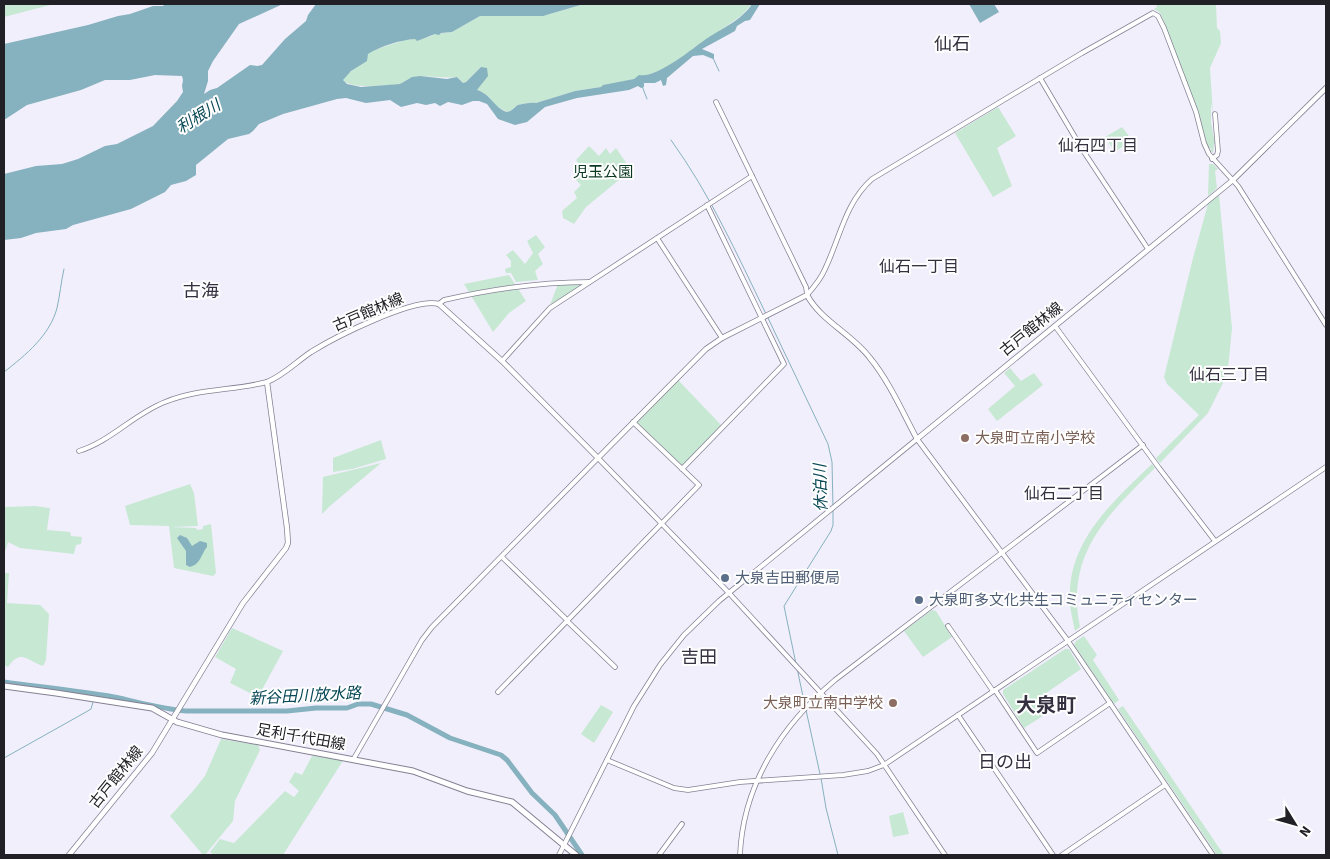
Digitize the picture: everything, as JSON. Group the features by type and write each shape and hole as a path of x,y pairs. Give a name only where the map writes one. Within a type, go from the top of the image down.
{"main road":[{"name":"古戸館林線","path":"917,439 1233,180 1326,88"},
{"path":"439,304 502,361 598,458 698,356 722,338 807,295 822,314 870,358 917,439"},
{"name":"古戸館林線","path":"69,855 152,753 243,603 286,548 288,543 287,528 267,382 289,370 317,349 391,313 430,303 439,304"},
{"name":"足利千代田線","path":"4,686 143,706 156,709 172,719 222,736 413,772 467,791 512,802 566,843 576,855"}],"street":[{"path":"807,295 825,270 853,202 868,183 887,169 1150,13 1156,14 1162,25 1196,112 1204,143 1212,159 1233,180 1326,325"},
{"path":"1040,78 1084,151 1148,249"},
{"path":"716,102 806,287 807,295"},
{"path":"1212,159 1217,155 1218,151 1215,114"},
{"path":"502,361 550,308 752,176"},
{"path":"682,469 784,364 708,204"},
{"path":"657,238 722,338"},
{"path":"439,304 444,300 508,287 558,282 589,282"},
{"path":"1055,326 1215,541"},
{"path":"79,451 98,444 149,410 179,396 198,392 242,388 267,382"},
{"path":"498,692 699,485 633,422"},
{"path":"559,855 634,706 660,665 692,627 729,593 917,439 1068,641 1213,855"},
{"path":"740,855 746,812 756,781 778,742 805,708 821,692 1144,445"},
{"path":"353,760 422,640 598,458 729,593 877,754 945,855"},
{"path":"607,760 681,790 694,790 756,781 859,773 884,765 1326,467"},
{"path":"502,556 614,667"},
{"path":"948,626 1037,753 1110,703"},
{"path":"958,715 1053,855"},
{"path":"1062,855 1165,785"},
{"path":"659,855 682,824"}],"green space":[{"path":"4,4 54,4 4,17"},
{"path":"584,4 752,4 742,15 678,61 659,71 601,87 575,91 536,103 518,105 507,112 494,105 487,96 477,90 481,85 481,67 463,83 457,77 420,76 413,77 401,84 370,86 354,85 343,80 374,50 405,40 452,32 480,16 547,15"},
{"path":"1156,4 1216,4 1217,28 1220,31 1221,43 1210,68 1213,114 1211,103 1211,122 1215,144 1213,153 1211,148 1208,148 1197,109 1161,15 1154,9 1157,7"},
{"path":"998,107 1016,136 997,148 1012,186 993,197 955,133"},
{"path":"1122,127 1132,140 1115,152 1105,137"},
{"name":"児玉公園","path":"589,146 599,156 606,148 610,154 616,148 631,170 586,207 574,224 563,218 562,211 577,198 574,192 581,185 576,180 586,172 576,160"},
{"path":"1209,164 1213,164 1218,169 1215,171 1217,188 1208,196"},
{"path":"1219,195 1232,328 1228,369 1208,413 1160,463 1156,458 1199,415 1167,384 1164,377 1208,204"},
{"path":"536,235 545,247 538,254 543,264 535,271 538,280 516,282 511,273 506,273 505,269 511,267 511,261 506,255 513,250 525,264 533,253 527,241"},
{"path":"509,275 526,301 509,313 493,332 464,284"},
{"path":"558,284 587,284 550,305"},
{"path":"1010,368 1021,381 1034,373 1043,385 997,421 988,409 1015,386 1004,373"},
{"path":"678,380 722,426 682,466 637,422"},
{"path":"381,440 386,459 352,469 333,472 333,458"},
{"path":"381,463 330,506 322,514 323,477"},
{"path":"1152,464 1155,468 1121,502 1094,537 1085,557 1079,578 1077,601 1080,627 1075,631 1070,604 1071,579 1076,559 1084,541 1108,508"},
{"path":"190,484 194,493 198,526 171,527 196,528 197,530 211,524 216,573 213,576 174,568 169,526 130,525 125,506"},
{"path":"35,506 50,508 47,530 70,532 71,536 82,537 81,544 76,545 74,554 20,548 8,542 4,555 4,507"},
{"path":"4,573 9,573 7,603 40,605 49,614 46,660 43,666 21,657 13,661 8,667 4,665"},
{"path":"932,610 936,611 952,637 923,657 904,631"},
{"path":"232,628 283,651 258,697 230,683 236,669 215,657"},
{"path":"1084,636 1097,655 1093,660 1119,700 1114,704 1074,645 1076,641"},
{"path":"1065,649 1069,649 1081,669 1036,700 1046,714 1024,728 1003,694 1003,690"},
{"path":"601,705 613,712 594,743 581,734"},
{"path":"1123,706 1224,855 1217,855 1118,709"},
{"path":"221,739 258,745 260,750 235,801 233,821 203,855 170,816 205,776"},
{"path":"312,756 344,759 283,855 214,855 210,852 220,839 234,843 285,791 294,797 299,791 289,782 295,772 302,775"},
{"path":"903,812 909,834 893,837 889,816"}],"water":[{"name":"利根川","path":"165,4 283,4 239,24 208,71 208,81 204,94 217,88 250,65 262,65 285,39 306,21 316,4 584,4 543,16 480,16 452,32 435,34 417,41 415,39 391,44 368,54 367,61 351,71 343,80 347,84 361,87 400,84 412,77 420,76 447,79 457,77 463,83 481,67 487,68 488,76 477,90 507,112 518,105 536,103 575,91 601,87 655,72 674,62 743,15 752,4 760,4 750,20 745,21 737,26 735,31 702,49 714,54 713,59 703,55 693,56 667,78 666,85 663,86 661,80 655,83 644,83 644,87 641,88 638,86 629,90 577,98 545,107 527,122 515,125 498,119 487,104 479,101 462,105 448,102 440,106 435,103 426,105 417,103 401,107 390,100 366,103 346,98 337,99 283,114 259,124 249,134 228,139 196,165 196,175 186,181 171,185 165,192 131,209 73,225 66,229 4,240 4,174 36,166 62,164 78,159 105,146 117,144 153,126 183,92 183,80 182,76 155,75 130,80 105,80 81,90 27,105 4,120 4,44 88,25"},
{"path":"969,4 994,4 999,12 980,23"},
{"path":"180,535 187,538 192,546 200,541 207,543 207,547 194,566 186,565 186,551 177,538"}],"waterway":[{"path":"713,58 719,71"},
{"name":"休泊川","path":"642,86 647,99"},
{"name":"休泊川","path":"671,140 711,203 766,314"},
{"path":"4,372 21,359 49,327 57,308 64,269"},
{"name":"休泊川","path":"768,318 828,444 832,462 833,507"},
{"name":"休泊川","path":"796,664 784,606 831,531 833,511"},
{"name":"休泊川","path":"797,668 805,706"},
{"name":"新谷田川放水路","path":"4,682 114,697 186,711 287,711 316,708 347,708 358,704 371,704 407,715 450,738 501,755 532,793 555,815 582,855"},
{"path":"4,758 91,709 93,702"},
{"name":"休泊川","path":"806,710 820,774"},
{"name":"休泊川","path":"821,778 826,808 838,855"}],"place":[{"name":"大泉町立南小学校","path":"965,438"},
{"name":"大泉吉田郵便局","path":"725,578"},
{"name":"大泉町多文化共生コミュニティセンター","path":"919,600"},
{"name":"大泉町立南中学校","path":"893,703"}],"district":[{"name":"仙石","path":"952,44"},
{"name":"仙石四丁目","path":"1098,145"},
{"name":"仙石一丁目","path":"919,266"},
{"name":"古海","path":"201,291"},
{"name":"仙石三丁目","path":"1229,374"},
{"name":"仙石二丁目","path":"1064,493"},
{"name":"吉田","path":"699,657"},
{"name":"大泉町","path":"1046,705"},
{"name":"日の出","path":"1005,762"}]}
